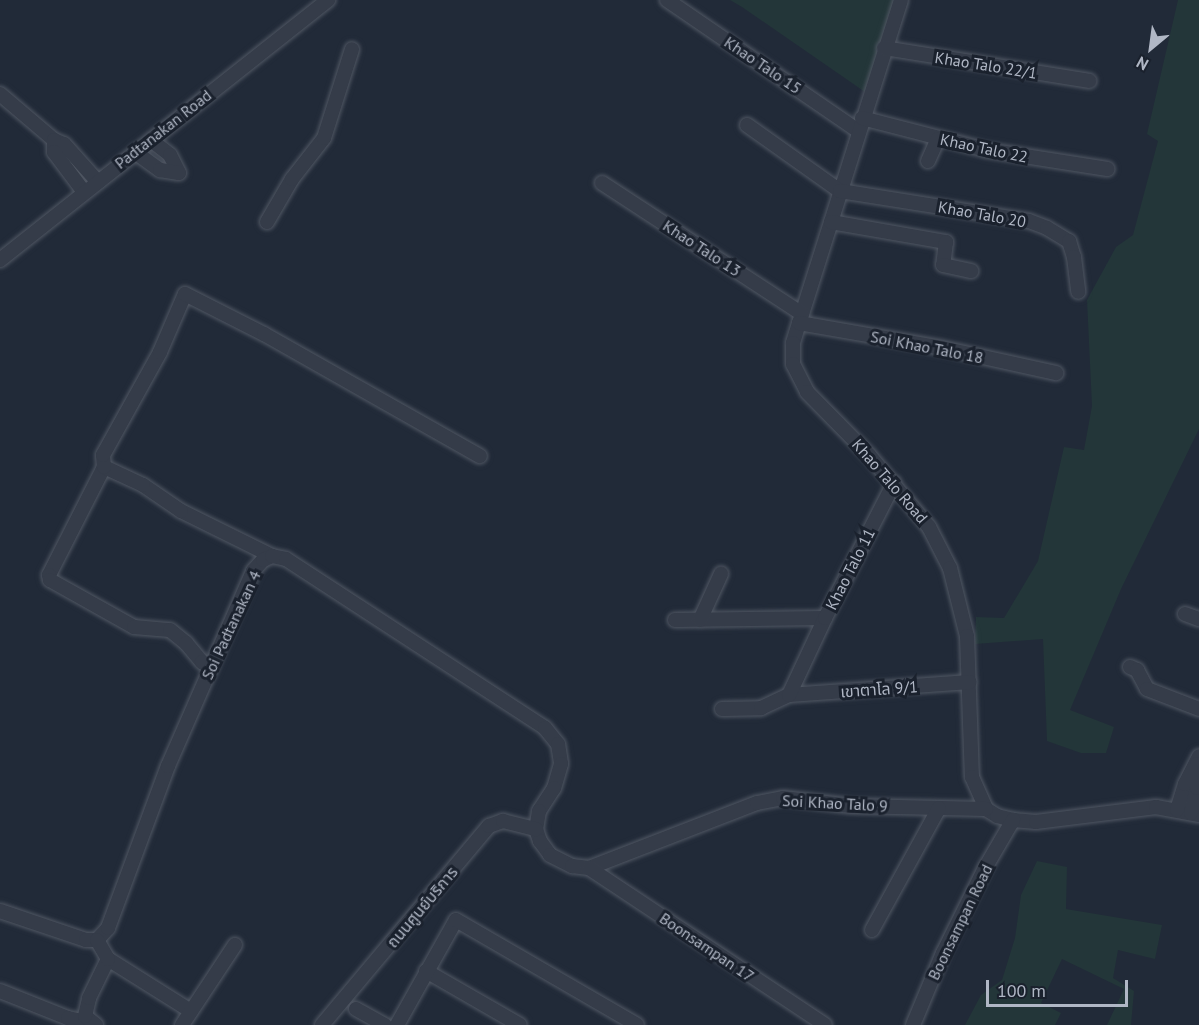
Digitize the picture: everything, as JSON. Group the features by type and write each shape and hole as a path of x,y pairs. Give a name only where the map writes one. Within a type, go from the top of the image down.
{"street":[{"name":"Padtanakan Road","path":"0,260 328,0"},
{"name":"Khao Talo 15","path":"667,0 860,124"},
{"name":"Khao Talo Road","path":"901,0 800,319 793,343 793,364 807,392 894,483 929,527 950,568 967,636 972,777 986,809"},
{"name":"Khao Talo 22/1","path":"884,48 1089,81"},
{"path":"267,222 292,179 324,138 352,49"},
{"path":"0,93 54,140 64,144 98,182"},
{"name":"Khao Talo 22","path":"860,124 986,150 1108,169"},
{"path":"747,125 840,191"},
{"path":"928,161 938,139"},
{"path":"54,140 54,152 84,192"},
{"path":"135,152 160,170 179,173 170,155 151,140"},
{"name":"Khao Talo 13","path":"602,183 800,319"},
{"name":"Khao Talo 20","path":"840,191 1029,221 1047,228 1069,241 1074,257 1078,292"},
{"path":"831,222 946,242 943,265 971,271"},
{"path":"211,668 205,665 186,643 170,630 134,627 49,578 105,467 103,454 160,352 185,294 264,333 480,456"},
{"name":"Soi Khao Talo 18","path":"800,319 1056,373"},
{"path":"105,467 143,485 181,511 272,556"},
{"name":"Khao Talo 11","path":"675,620 825,618 894,483"},
{"name":"Soi Padtanakan 4","path":"97,940 108,928 168,766 253,571 263,560 272,556 286,559 545,728 558,744 561,764 554,788 539,812 536,829"},
{"path":"700,620 721,574"},
{"path":"1185,614 1199,619"},
{"path":"722,709 761,708 789,695 825,618"},
{"path":"1130,667 1137,670 1147,689 1199,709"},
{"name":"เขาตาโล 9/1","path":"789,695 970,682"},
{"path":"986,809 997,816 1036,822 1156,807 1189,813 1185,784 1198,759"},
{"name":"Soi Khao Talo 9","path":"589,868 757,803 783,798 852,806 986,809"},
{"path":"872,930 939,808"},
{"name":"Boonsampan Road","path":"913,1025 954,932 1013,820"},
{"name":"ถนนศูนย์บริการ","path":"322,1025 489,826 495,822 508,821 536,829"},
{"path":"536,829 540,841 550,855 572,866 589,868"},
{"name":"Boonsampan 17","path":"589,868 825,1025"},
{"path":"0,911 86,940 97,940 108,959 191,1011"},
{"path":"397,1025 456,920 638,1025"},
{"path":"182,1025 235,945"},
{"path":"81,1020 108,959"},
{"path":"426,970 520,1025"},
{"path":"0,991 68,1018 96,1025"},
{"path":"356,1009 376,1023"}],"shaded area":[{"path":"730,0 894,0 865,92"},
{"path":"1178,0 1199,0 1199,429 1121,589 1070,710 1114,727 1106,753 1081,753 1047,741 1043,639 975,644 976,617 1004,618 1038,561 1064,447 1084,450 1092,406 1087,300 1116,247 1133,235 1158,141 1147,134"},
{"path":"1037,861 1067,867 1066,909 1162,925 1155,959 1118,950 1113,978 1134,991 1131,1025 1107,1025 1124,989 1062,959 1041,1003 1061,1013 1055,1025 965,1025 981,995 1002,980 1015,938 1021,895"}]}
